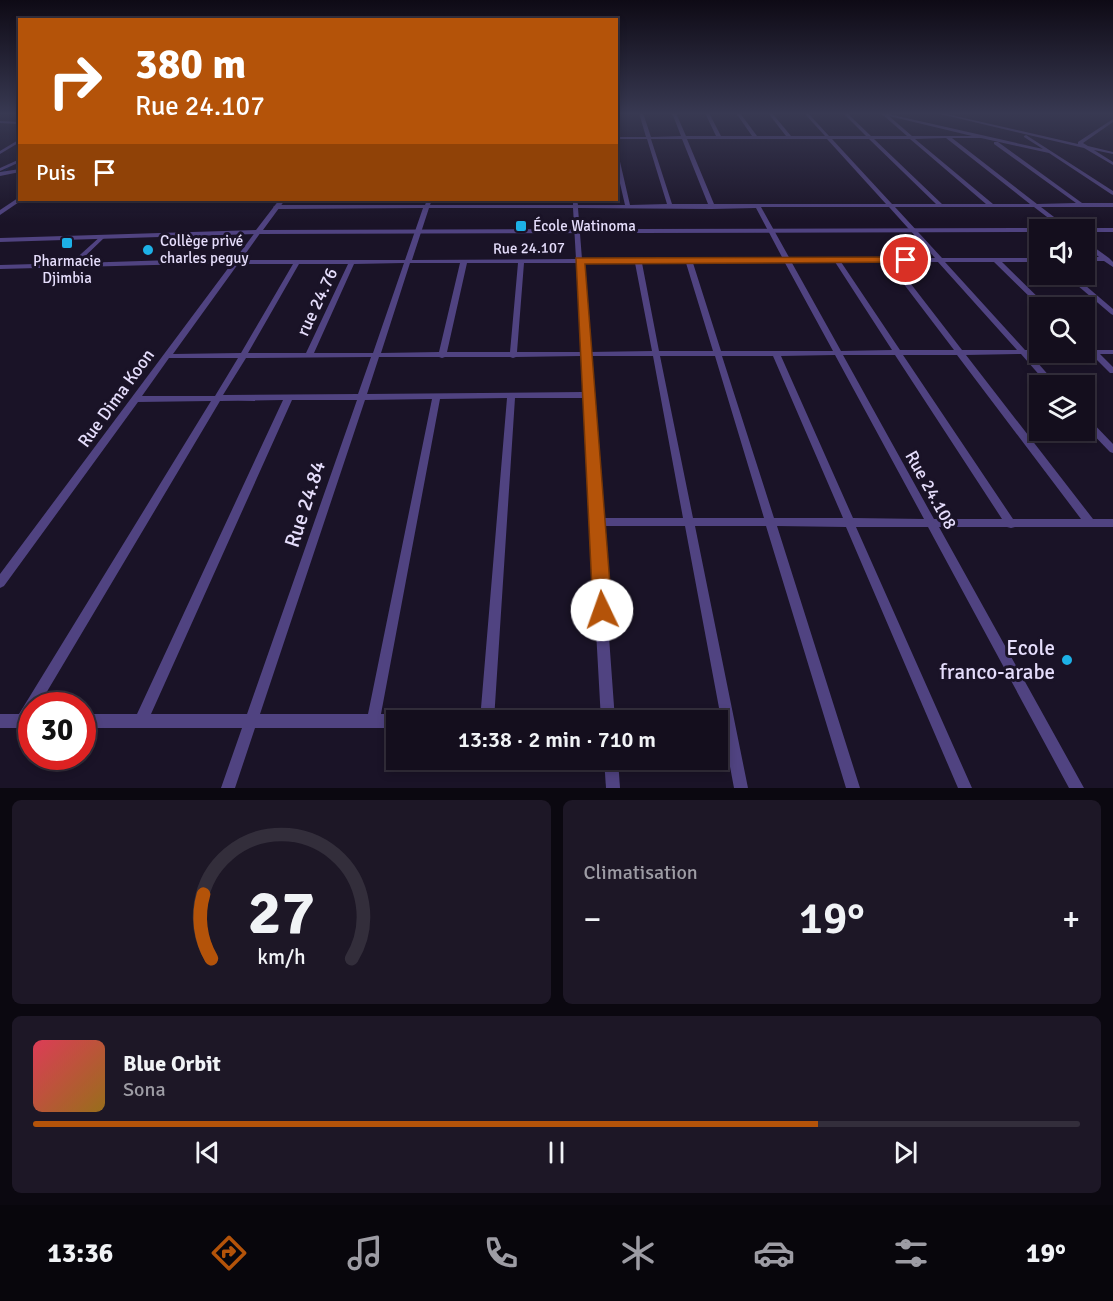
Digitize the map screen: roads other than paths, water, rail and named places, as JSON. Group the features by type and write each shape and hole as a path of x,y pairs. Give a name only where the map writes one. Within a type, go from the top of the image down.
{"street":[{"path":"653,150 670,206"},
{"path":"689,150 712,207"},
{"path":"839,150 1044,375"},
{"path":"883,150 941,206"},
{"path":"924,150 992,206"},
{"path":"964,150 1054,219"},
{"path":"1005,150 1081,205"},
{"path":"1038,150 1049,152"},
{"path":"1046,150 1113,193"},
{"path":"1087,150 1113,164"},
{"path":"1091,150 1113,153"},
{"path":"0,170 18,161"},
{"path":"618,162 628,207"},
{"path":"0,174 18,170"},
{"path":"0,213 18,200"},
{"path":"258,232 281,201"},
{"path":"331,207 335,201"},
{"path":"382,207 385,201"},
{"name":"Rue 24.84","path":"228,788 406,261 429,201"},
{"path":"524,201 524,207"},
{"path":"276,207 427,207 478,203 524,207 576,203 628,207 1113,205"},
{"path":"576,203 584,356 598,522 607,710"},
{"name":"Rue 24.108","path":"758,207 1077,788"},
{"path":"0,240 258,232 1029,230"},
{"path":"1095,230 1113,230"},
{"name":"Rue Dima Koon","path":"0,583 258,232"},
{"path":"73,264 102,237"},
{"path":"1095,250 1109,259 1113,265"},
{"path":"889,260 1090,523"},
{"path":"996,260 1035,297"},
{"name":"Rue 24.107","path":"0,267 236,261 1029,260"},
{"path":"442,356 464,261"},
{"path":"638,261 654,354 741,788"},
{"path":"689,261 853,788"},
{"path":"837,261 1011,524"},
{"path":"43,692 297,262"},
{"name":"rue 24.76","path":"309,355 352,262"},
{"path":"513,356 521,262"},
{"path":"1080,285 1113,313"},
{"path":"167,356 584,356 1029,352"},
{"path":"1095,352 1113,352"},
{"path":"776,354 965,788"},
{"path":"1095,357 1113,371"},
{"path":"135,399 587,395"},
{"path":"488,710 511,397"},
{"path":"372,722 436,398"},
{"path":"141,721 288,399"},
{"path":"1095,431 1113,450"},
{"path":"598,522 769,520 1011,524 1113,523"},
{"path":"0,721 18,721"},
{"path":"96,721 386,721"},
{"path":"612,770 613,788"}],"waterway":[{"path":"3,172 12,165"}],"place":[{"name":"École Watinoma","path":"521,226"},
{"name":"Pharmacie Djimbia","path":"67,243"},
{"name":"Collège privé charles peguy","path":"148,250"},
{"name":"Ecole franco-arabe","path":"1067,660"}]}
